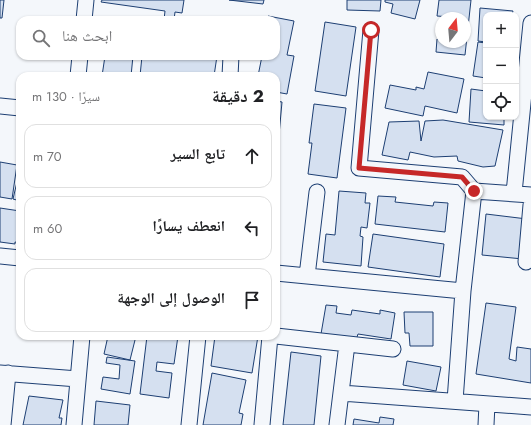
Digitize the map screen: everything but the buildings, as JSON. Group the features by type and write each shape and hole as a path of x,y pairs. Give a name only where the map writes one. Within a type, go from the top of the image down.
{"street":[{"path":"84,16 86,0"},
{"path":"514,193 531,23"},
{"path":"371,30 359,168 462,177 474,191 514,193 531,196"},
{"path":"78,72 80,60"},
{"path":"230,72 231,60"},
{"path":"0,106 16,108"},
{"path":"455,401 463,291 474,191"},
{"path":"307,276 317,192"},
{"path":"526,262 531,205"},
{"path":"0,256 16,258"},
{"path":"280,273 463,291"},
{"path":"280,336 393,349"},
{"path":"74,425 82,340"},
{"path":"189,425 198,340"},
{"path":"262,425 270,340"},
{"path":"337,425 347,344"},
{"path":"3,425 4,373 78,379"},
{"path":"341,393 531,407"},
{"path":"486,425 487,404"}],"route":[{"path":"371,30 359,168 462,177 474,191"}]}
